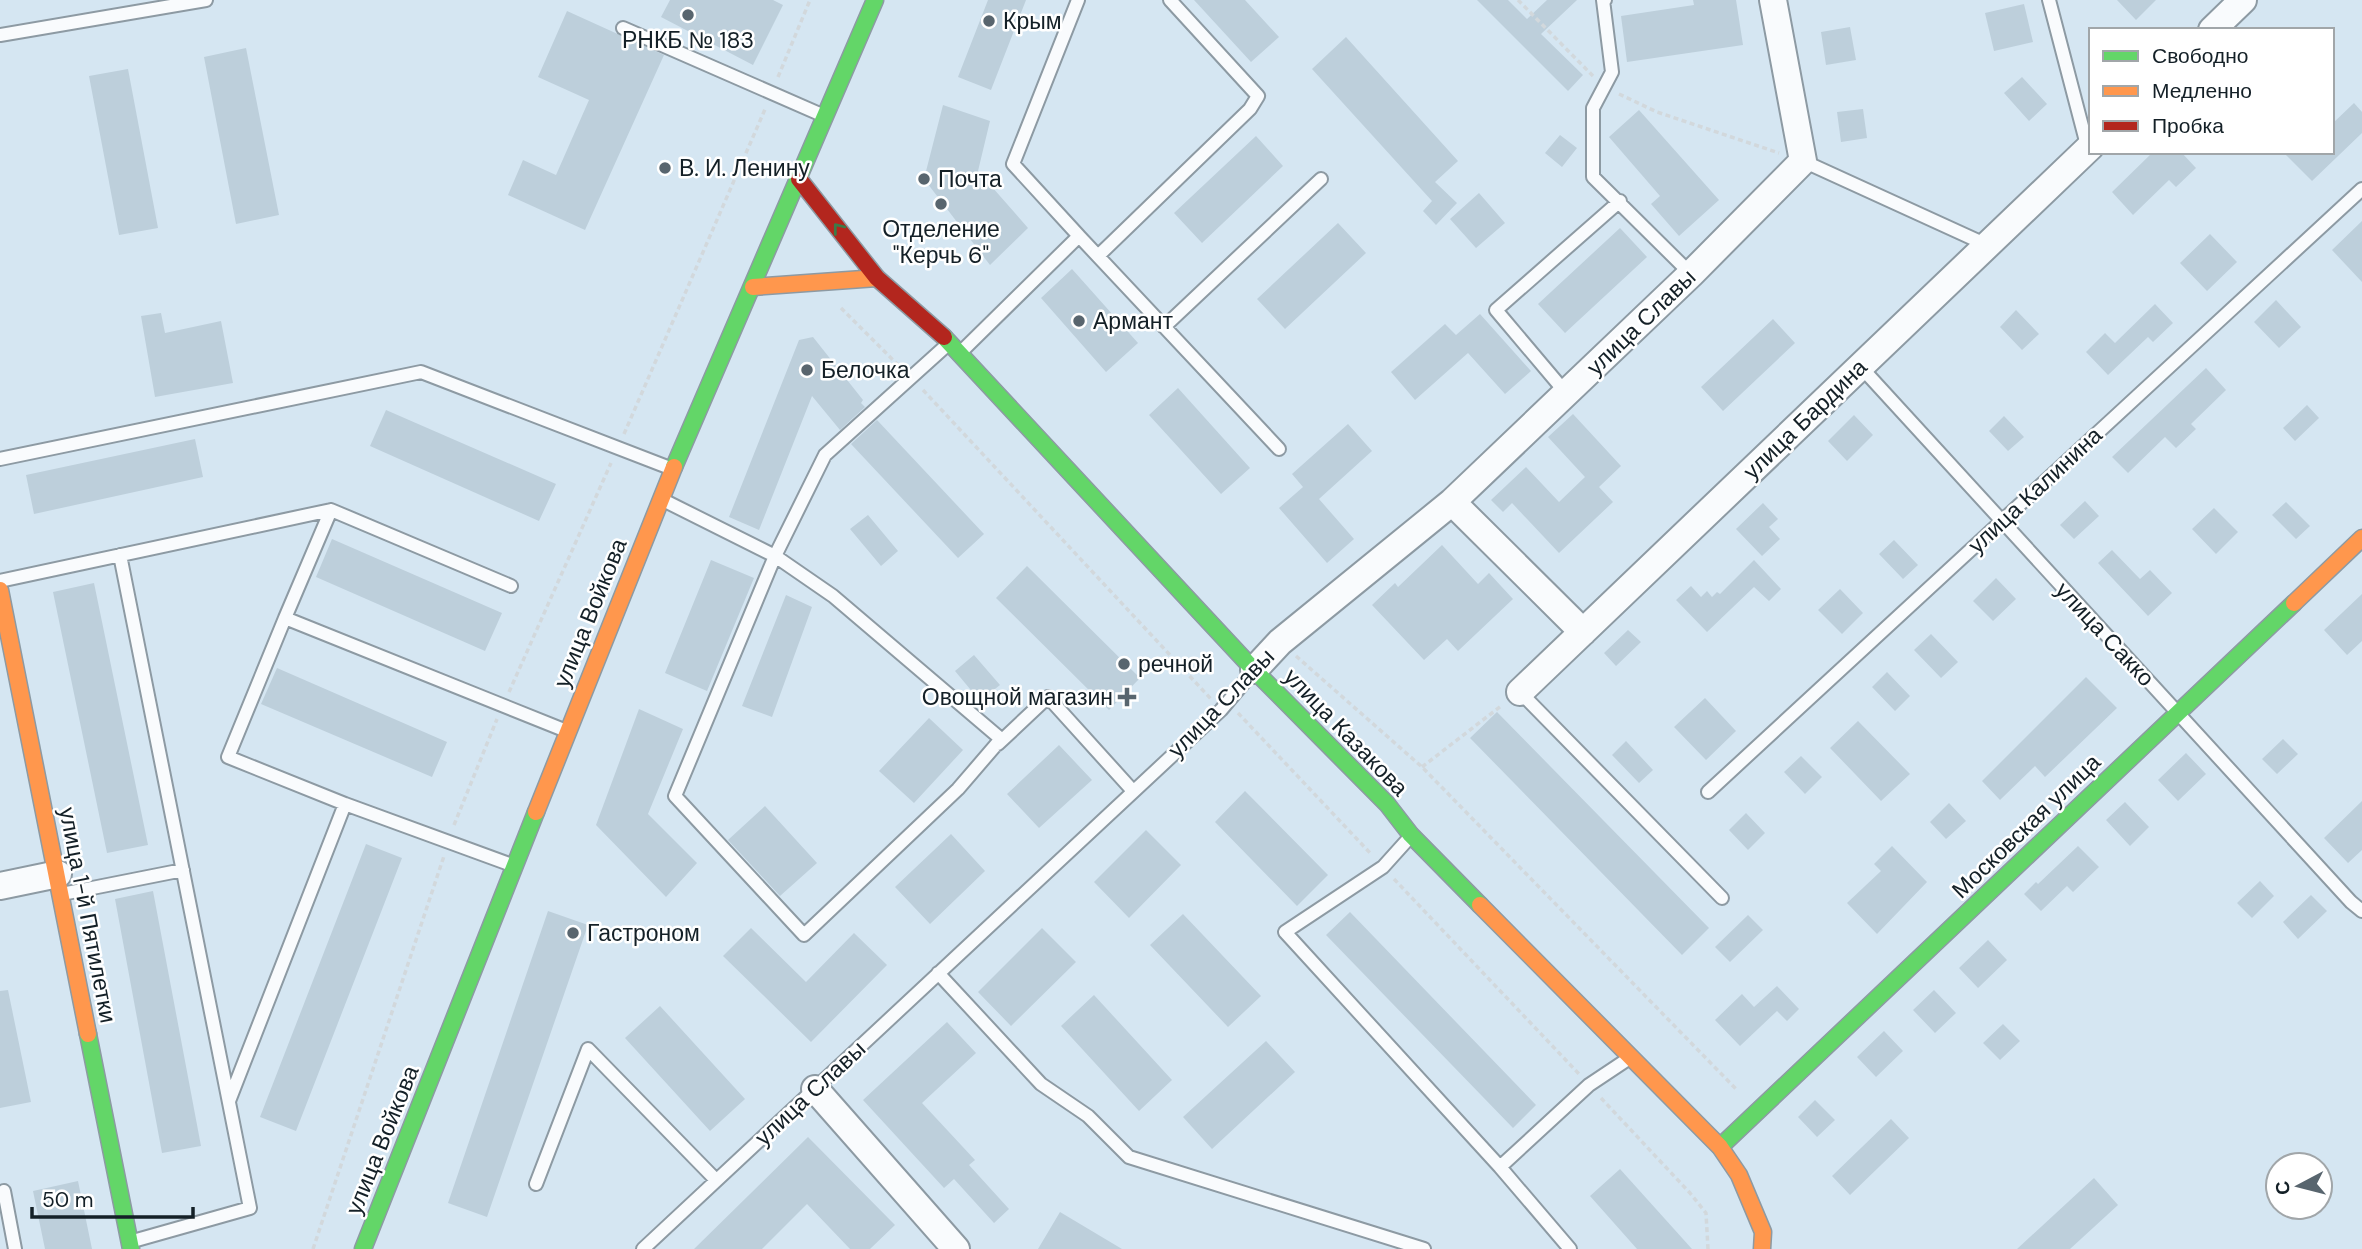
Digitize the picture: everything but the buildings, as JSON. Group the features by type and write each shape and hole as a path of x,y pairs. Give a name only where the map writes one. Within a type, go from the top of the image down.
{"main road":[{"name":"улица Войкова","path":"363,1249 660,498 875,0"},
{"name":"улица Казакова","path":"799,179 877,278 955,348 1254,670 1387,804 1411,835 1720,1147 1740,1175 1763,1232 1762,1249"},
{"path":"753,287 877,278"},
{"name":"Московская улица","path":"1720,1147 2362,538"},
{"name":"улица 1-й Пятилетки","path":"0,590 3,620 60,884 131,1245"}],"street":[{"path":"1773,0 1803,161"},
{"path":"2214,28 2243,0"},
{"name":"улица Бардина","path":"1520,692 2089,148"},
{"name":"улица Славы","path":"1254,670 1280,642 1452,502 1691,274 1803,161"},
{"path":"1452,502 1583,632"},
{"path":"0,886 60,884"},
{"path":"812,1087 956,1249"}],"lane":[{"path":"0,35 206,0"},
{"path":"1078,0 1013,164 1279,449"},
{"path":"1098,256 1250,109 1258,96 1170,0"},
{"path":"1605,0 1602,1 1612,72 1593,108 1594,177 1691,274"},
{"path":"2049,0 2089,148"},
{"path":"623,28 825,117"},
{"path":"1803,161 1987,245"},
{"path":"1164,327 1321,179"},
{"name":"улица Калинина","path":"1708,792 2362,189"},
{"path":"1566,393 1496,310 1620,201"},
{"path":"660,498 775,556 833,596 1001,739 958,789 804,935 675,796 775,556 825,455 912,378 955,348 1079,236"},
{"name":"улица Сакко","path":"1860,366 2362,911"},
{"path":"0,459 421,372 672,469"},
{"path":"331,510 228,757 345,804 516,866"},
{"path":"0,580 331,510 511,586"},
{"path":"120,555 250,1209 131,1245"},
{"path":"285,618 567,731"},
{"name":"улица Славы","path":"643,1249 812,1087 938,974 1221,710 1254,670"},
{"path":"1520,692 1722,898"},
{"path":"993,748 1048,697 1133,791"},
{"path":"229,1101 345,804"},
{"path":"1411,835 1383,867 1285,932 1500,1167 1570,1249"},
{"path":"60,884 183,870"},
{"path":"938,974 1041,1084 1088,1116 1129,1157 1424,1249"},
{"path":"537,1184 588,1049 716,1181"},
{"path":"1500,1167 1589,1085 1630,1058"},
{"path":"4,1191 15,1249"}],"path":[{"path":"313,1249 448,842 502,707 618,448 810,0"},
{"path":"1518,0 1604,87 1657,112 1803,161"},
{"path":"837,304 912,378 1221,710 1238,713 1690,1193 1706,1213 1708,1249"},
{"path":"1280,642 1422,766 1758,1111"},
{"path":"1422,766 1520,692"}],"traffic: fast":[{"path":"674,467 875,0"},
{"path":"944,337 1254,670 1387,804 1411,835 1480,905"},
{"path":"1720,1147 2294,603"},
{"path":"363,1249 536,812"},
{"path":"88,1034 131,1249"}],"traffic: slow":[{"path":"753,287 877,278"},
{"path":"536,812 674,467"},
{"path":"2294,603 2362,538"},
{"path":"0,590 88,1034"},
{"path":"1480,905 1720,1147 1739,1175 1763,1232 1762,1249"}],"traffic: jam":[{"path":"799,179 877,278 944,337"}],"place":[{"name":"РНКБ № 183","path":"688,15"},
{"name":"Крым","path":"989,21"},
{"name":"В. И. Ленину","path":"665,168"},
{"name":"Почта","path":"924,179"},
{"name":"Отделение \"Керчь 6\"","path":"941,204"},
{"name":"Армант","path":"1079,321"},
{"name":"Белочка","path":"807,370"},
{"name":"речной","path":"1124,664"},
{"name":"Овощной магазин","path":"1127,697"},
{"name":"Гастроном","path":"573,933"}]}
